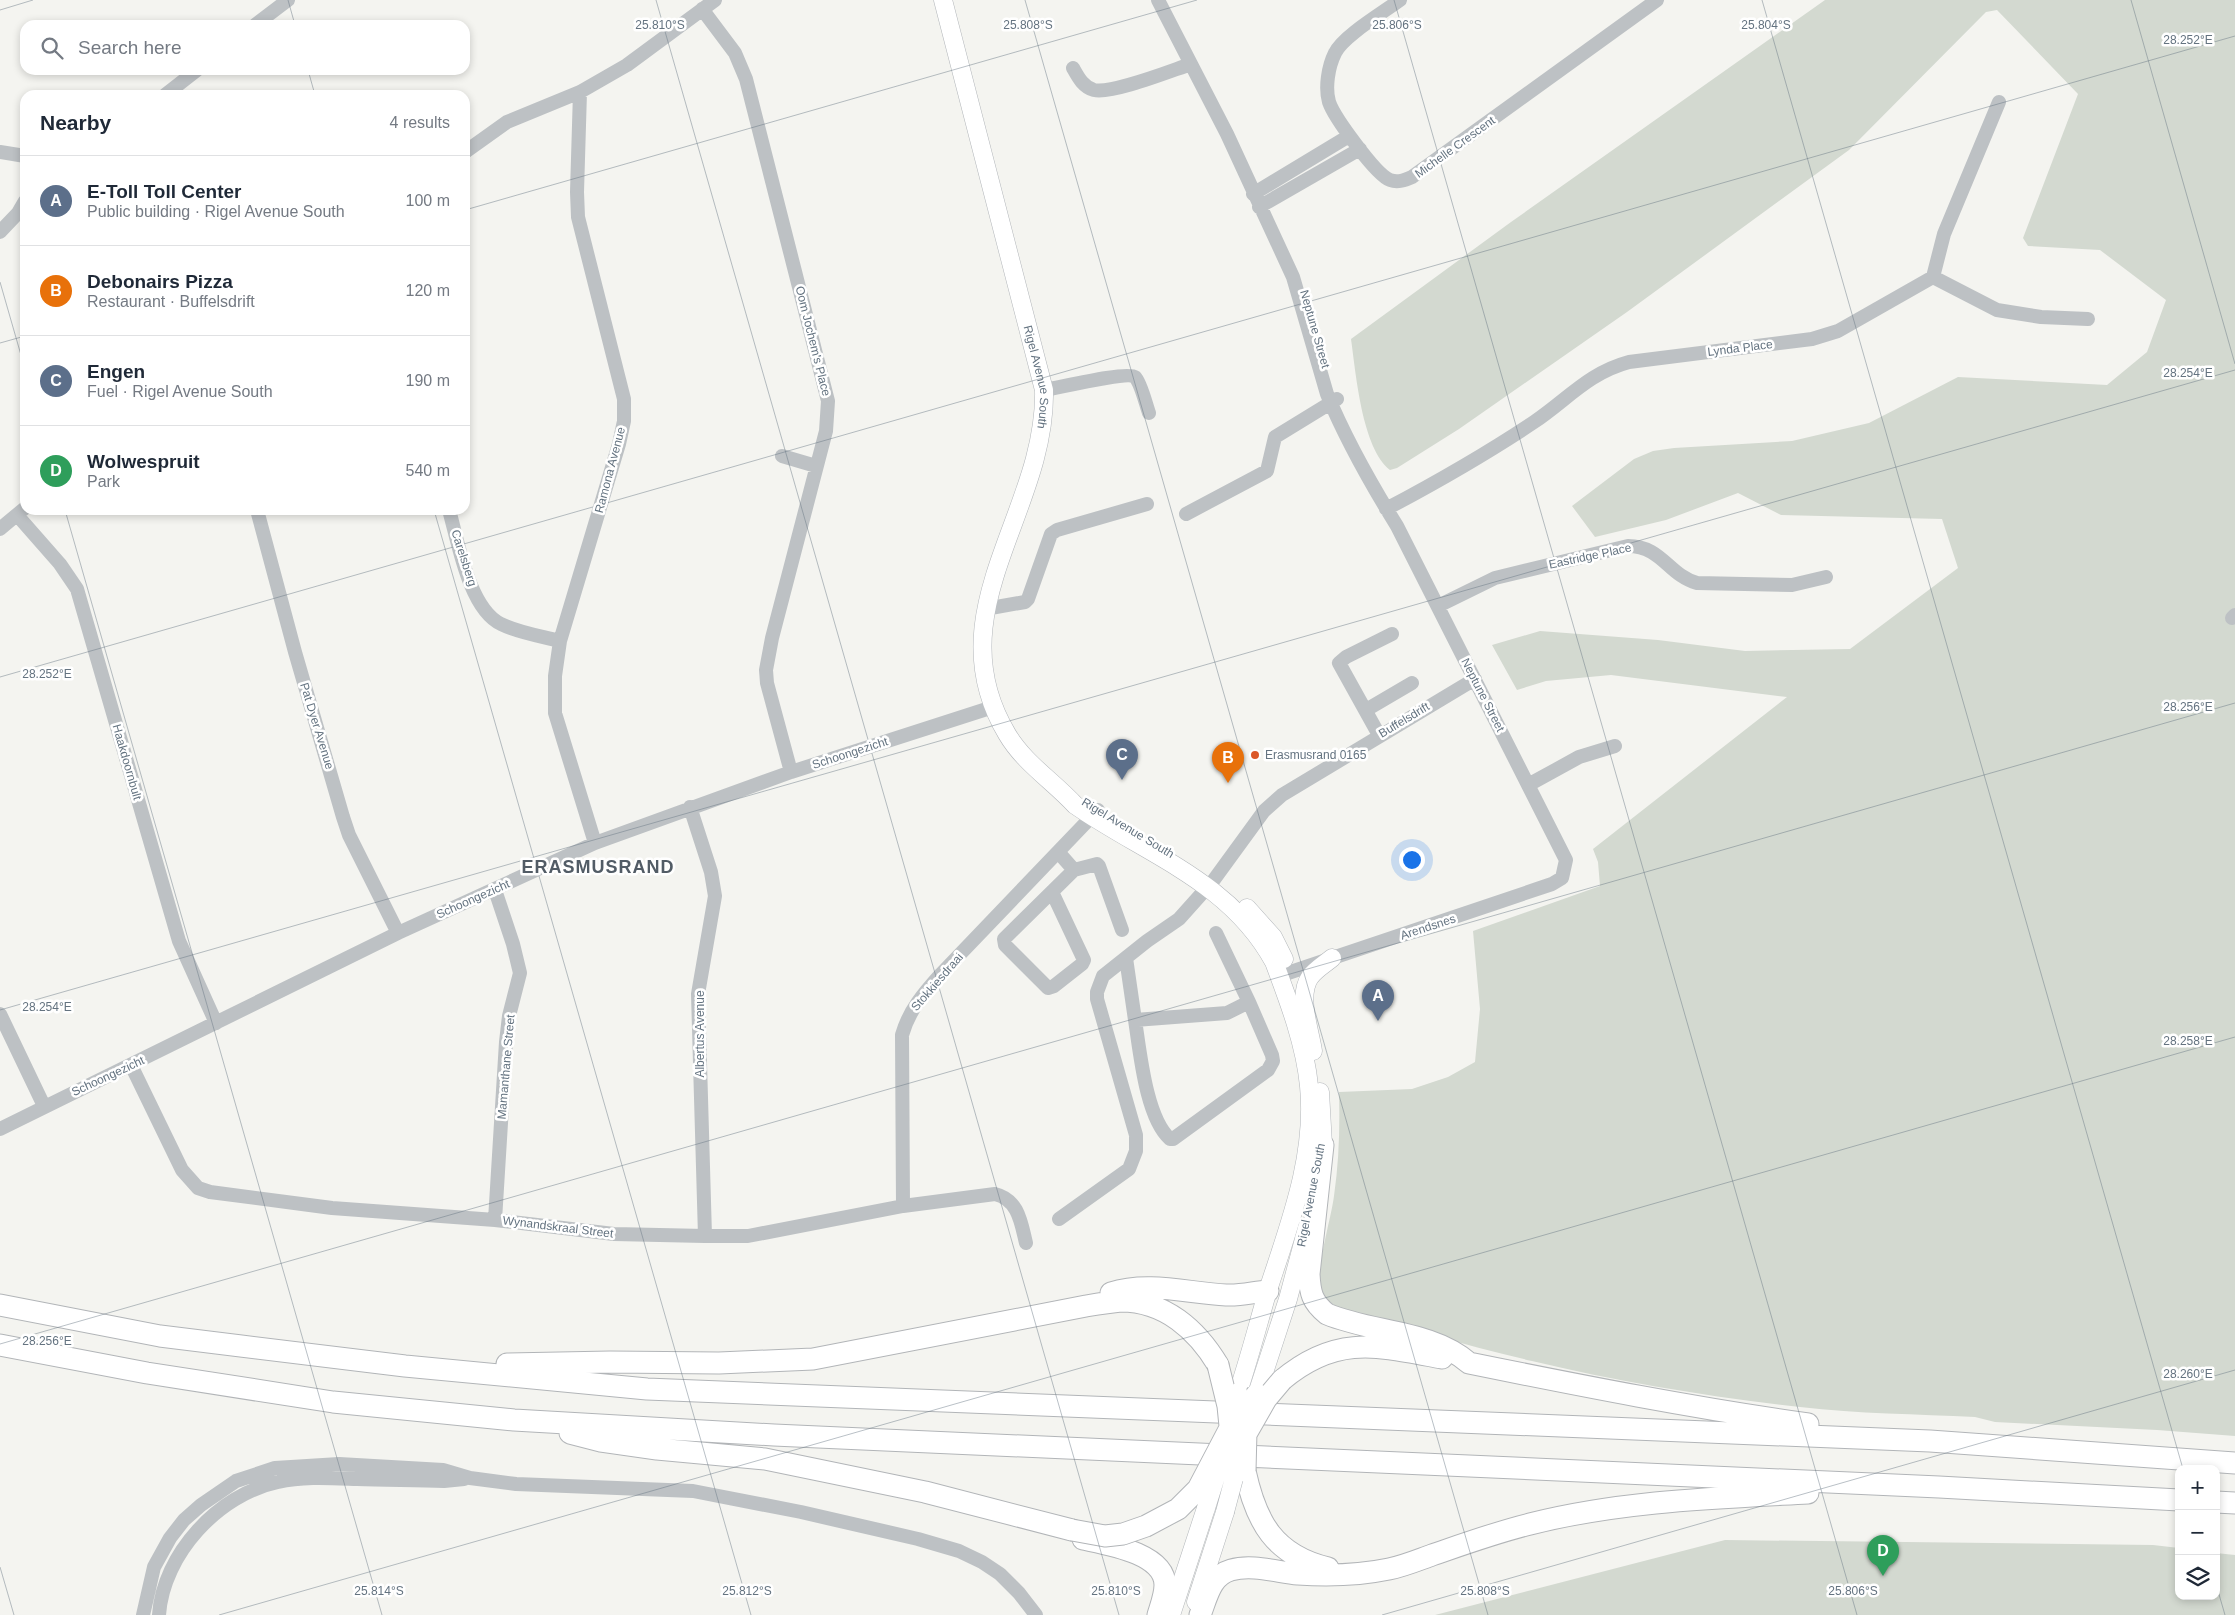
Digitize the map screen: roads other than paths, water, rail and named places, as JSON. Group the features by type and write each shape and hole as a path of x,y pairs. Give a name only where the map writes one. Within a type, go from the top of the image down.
{"highway":[{"path":"1323,1145 1309,1274 1310,1289 1316,1304 1327,1314 1336,1318 1413,1337 1455,1351 1469,1362"},
{"path":"968,1330 1125,1288 1150,1288 1239,1295 1278,1295"},
{"path":"405,1366 610,1362 775,1362 839,1355 1086,1306 1121,1301 1140,1303 1173,1316 1192,1329 1218,1365 1224,1385 1243,1412 1232,1474"},
{"path":"0,1305 160,1336 405,1366 657,1390 1930,1441 2235,1463"},
{"path":"0,1345 147,1373 333,1402 514,1420 784,1436 1939,1487 2175,1500"},
{"path":"514,1420 601,1441 765,1459 925,1492 1072,1530 1105,1536 1123,1534 1146,1526 1178,1509 1202,1482 1243,1412 1266,1399 1282,1380 1314,1357 1361,1346 1382,1347 1469,1362 1625,1395 1716,1411 1930,1441"},
{"path":"1232,1474 1232,1452 1243,1412"},
{"path":"1232,1474 1249,1487 1262,1523 1277,1542 1292,1555 1310,1563 1327,1568 1343,1568 1383,1565 1432,1555"},
{"path":"1200,1615 1212,1583 1217,1577 1231,1570 1254,1569 1299,1574 1359,1573 1389,1569 1529,1524 1635,1504 1939,1487"},
{"path":"2220,1502 2235,1503"},
{"path":"990,1508 1080,1539 1124,1550 1150,1561 1160,1570 1165,1584 1164,1598 1158,1615"}],"main road":[{"name":"Rigel Avenue South","path":"942,0 1044,390 1038,453 994,575 985,609 982,650 993,707 1007,735 1024,758 1061,790 1075,806 1136,831 1252,912 1267,929 1284,974 1304,1055 1309,1088 1308,1145 1278,1295 1268,1362 1243,1412"},
{"path":"1314,1059 1305,1000 1306,986 1311,976 1332,958"},
{"name":"Rigel Avenue South","path":"1192,1615 1224,1512 1243,1412 1251,1351 1307,1230 1323,1145 1322,1105 1314,1059 1298,995 1284,974"},
{"name":"Rigel Avenue South","path":"1171,1615 1206,1508 1232,1474"}],"street":[{"path":"262,20 288,0"},
{"path":"470,148 507,122 580,92 627,65 715,0"},
{"name":"Neptune Street","path":"1158,0 1259,198 1288,265 1300,287 1314,339 1334,400 1564,854 1566,866"},
{"name":"Michelle Crescent","path":"1400,0 1346,40 1335,53 1328,78 1329,102 1349,136 1383,176 1398,182 1412,177 1658,0"},
{"name":"Oom Jochem's Place","path":"702,10 734,54 743,70 823,376 828,412 826,431 772,638 766,670 767,683 791,772"},
{"path":"1073,68 1082,83 1093,90 1112,89 1191,64"},
{"path":"171,90 190,75"},
{"name":"Ramona Avenue","path":"580,92 578,217 624,400 624,421 619,444 560,641 554,676 555,713 595,843"},
{"path":"1999,102 1944,234 1933,277 1997,310 2041,317 2088,319"},
{"path":"1259,198 1349,136"},
{"path":"1259,198 1360,149"},
{"path":"0,152 20,155"},
{"path":"0,232 20,210"},
{"name":"Lynda Place","path":"1388,508 1487,453 1536,420 1592,377 1606,369 1629,362 1812,340 1838,331 1933,277"},
{"path":"1044,390 1099,378 1130,375 1137,380 1149,413"},
{"path":"1186,514 1267,471 1275,436 1334,400"},
{"path":"782,456 816,466"},
{"path":"985,609 1025,602 1028,599 1051,534 1057,530 1147,504"},
{"path":"0,529 20,513"},
{"name":"Haakdoornbult","path":"23,515 77,589 178,941 216,1023"},
{"name":"Pat Dyer Avenue","path":"258,515 295,652 349,835 398,933"},
{"name":"Carelsberg","path":"451,515 473,589 488,615 500,624 560,641"},
{"name":"Eastridge Place","path":"1438,606 1495,578 1628,546 1644,547 1685,579 1697,583 1792,585 1826,577"},
{"path":"1379,735 1339,663 1346,657 1392,634"},
{"name":"Buffelsdrift","path":"1059,1219 1128,1169 1136,1151 1136,1135 1099,1005 1097,992 1103,976 1178,919 1211,884 1264,811 1282,795 1475,679"},
{"path":"1366,710 1412,683"},
{"name":"Schoongezicht","path":"0,1129 398,933 595,843 791,772 993,707"},
{"path":"1528,786 1579,757 1615,746"},
{"name":"Albertus Avenue","path":"690,807 711,872 715,896 698,994 705,1236"},
{"name":"Stokkiesdraai","path":"904,1206 902,1035 906,1022 920,999 932,985 1095,814"},
{"path":"1059,852 1074,870"},
{"path":"1052,892 1084,960 1082,964 1054,986 1048,988 1005,945 1004,939 1074,870 1097,864 1099,866 1122,930"},
{"name":"Arendsnes","path":"1284,974 1552,884 1562,878 1566,866"},
{"name":"Mamanthane Street","path":"495,890 513,944 520,975 509,1016 506,1042 495,1220"},
{"path":"1126,958 1148,1095 1162,1132 1170,1139 1173,1139 1268,1070 1273,1061 1249,1002 1216,932"},
{"path":"1135,1020 1226,1013 1249,1002"},
{"path":"0,1014 44,1106"},
{"name":"Wynandskraal Street","path":"131,1065 173,1153 189,1180 198,1188 210,1192 332,1208 495,1220 614,1234 705,1236 748,1236 904,1206 989,1194 1003,1196 1008,1199 1017,1212 1026,1243"},
{"path":"143,1615 154,1567 170,1538 184,1520 201,1505 236,1481 275,1468 339,1464 443,1470 470,1478 516,1484 692,1491 801,1512 918,1539 959,1551 982,1562 1000,1574 1019,1593 1036,1615"},
{"path":"159,1615 169,1573 184,1547 196,1531 243,1495 277,1482 309,1479 444,1481 470,1478"}],"place":[{"name":"Erasmusrand 0165","path":"1255,755"},
{"name":"Engen","path":"1122,780"},
{"name":"Debonairs Pizza","path":"1228,783"},
{"name":"E-Toll Toll Center","path":"1378,1021"},
{"name":"Wolwespruit","path":"1883,1576"}],"district":[{"name":"ERASMUSRAND","path":"598,867"}]}
